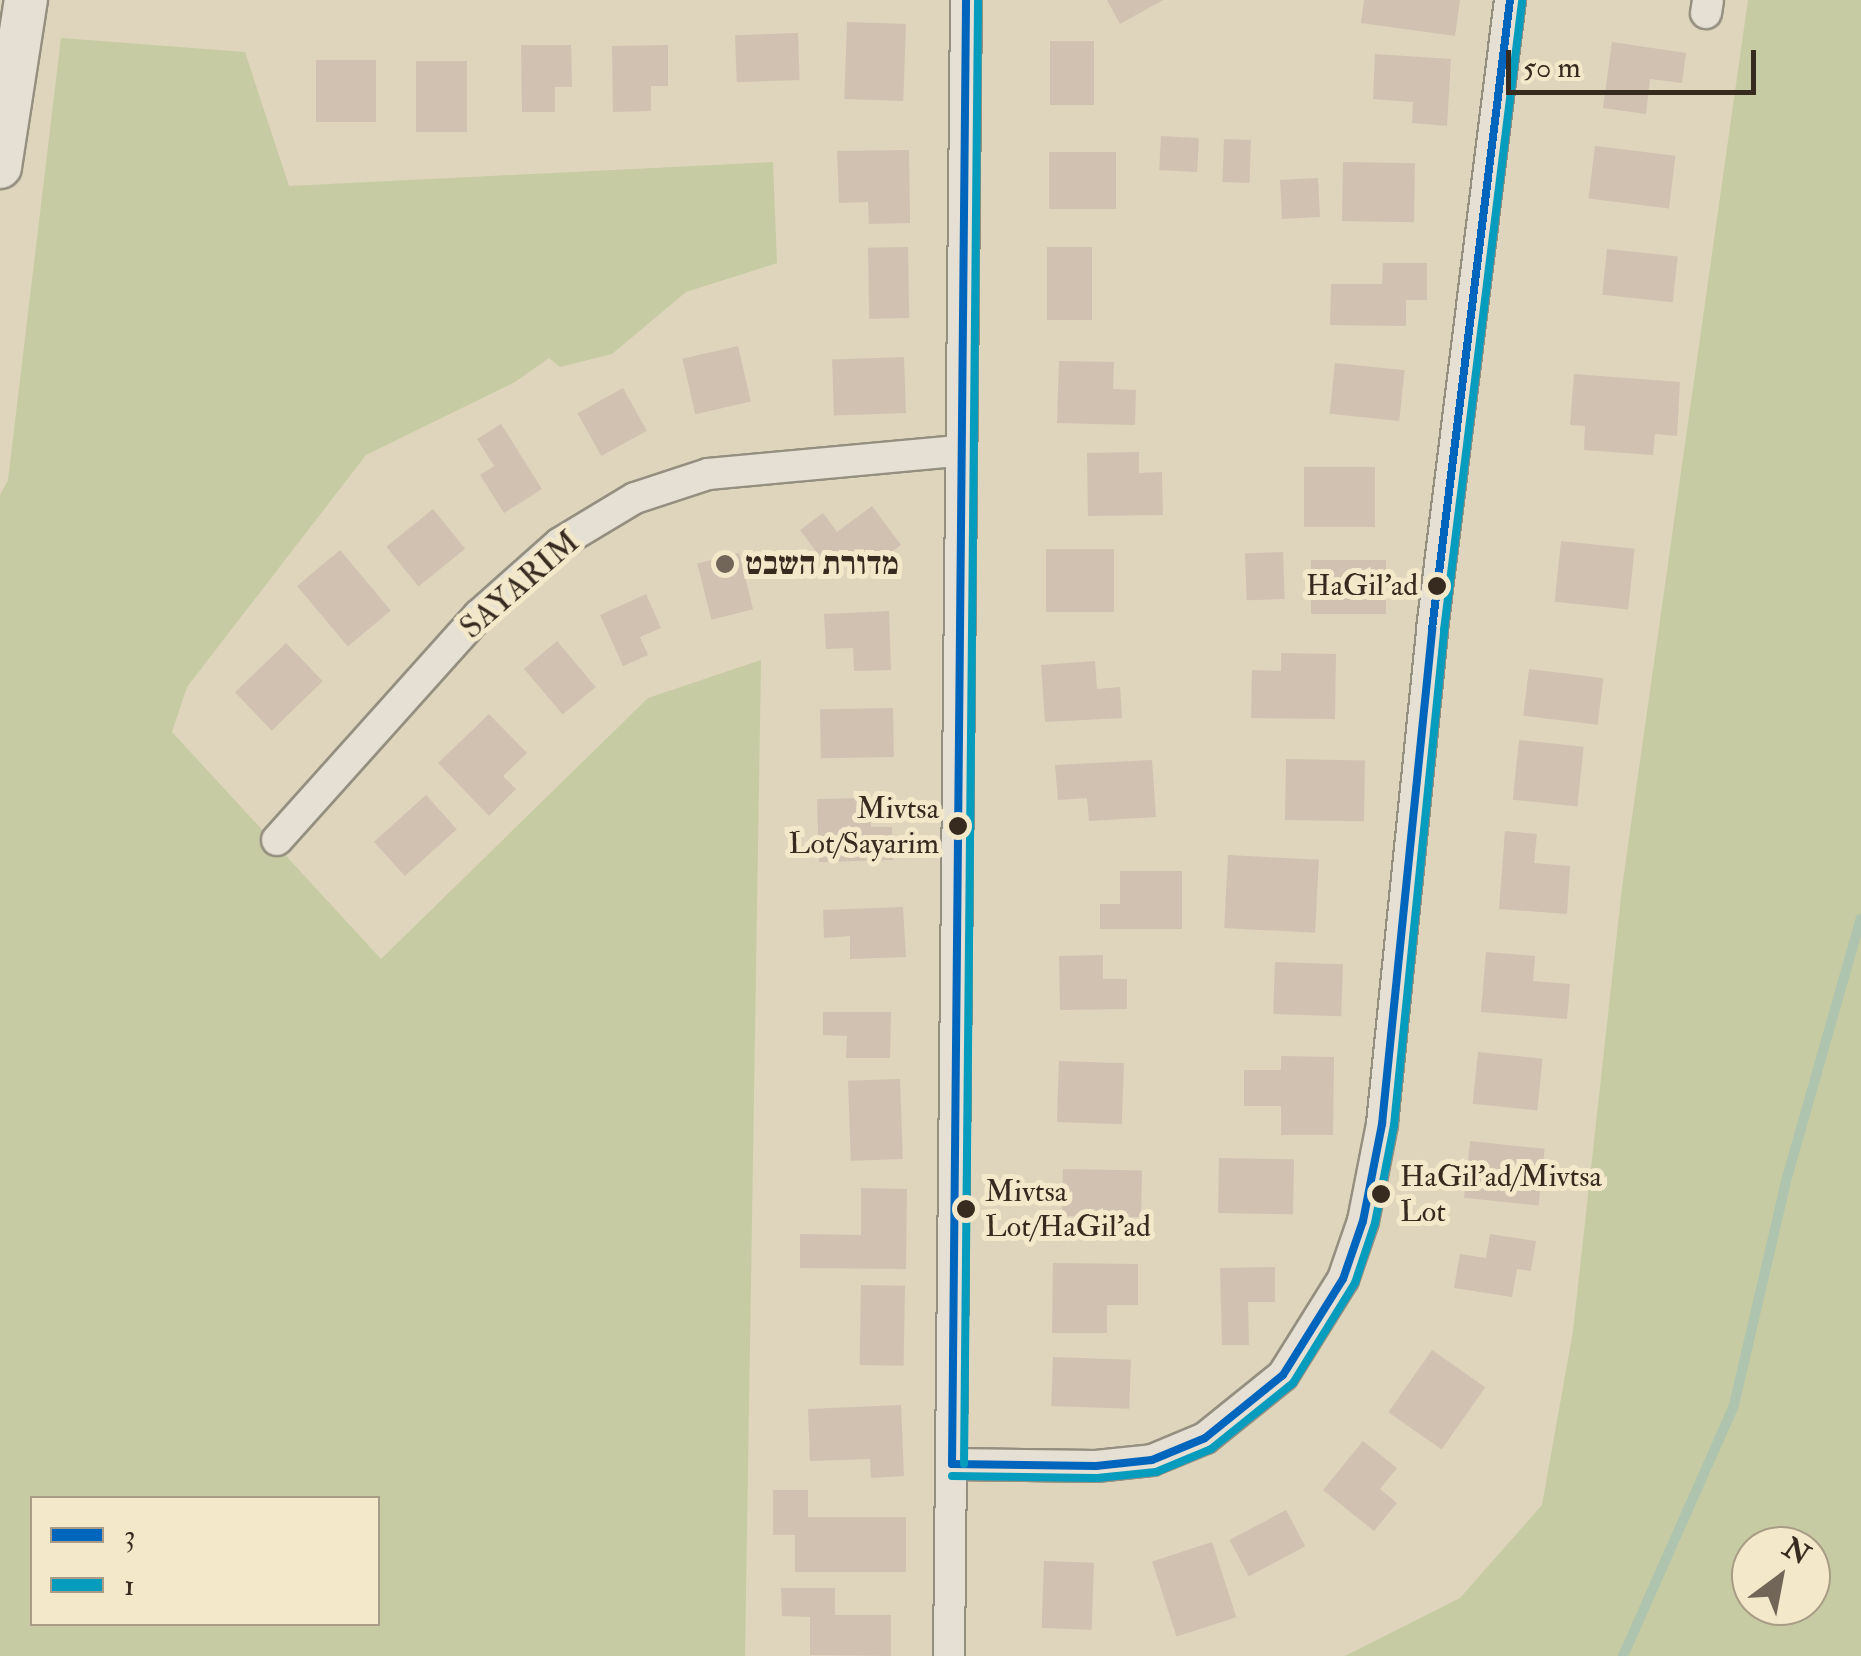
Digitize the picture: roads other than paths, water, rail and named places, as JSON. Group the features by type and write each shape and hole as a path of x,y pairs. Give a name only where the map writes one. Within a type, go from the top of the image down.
{"street":[{"path":"0,166 26,0"},
{"path":"950,1656 958,451 966,0"},
{"path":"952,1464 1096,1466 1152,1460 1205,1438 1283,1375 1343,1279 1363,1221 1382,1124 1432,629 1510,0"},
{"name":"SAYARIM","path":"277,840 479,616 560,544 635,498 708,474 958,451"}],"waterway":[{"path":"1623,1656 1734,1405 1786,1181 1861,918"}],"place":[{"name":"מדורת השבט","path":"725,564"},
{"name":"HaGil'ad","path":"1437,586"},
{"name":"Mivtsa Lot/Sayarim","path":"958,826"},
{"name":"HaGil'ad/Mivtsa Lot","path":"1381,1194"},
{"name":"Mivtsa Lot/HaGil'ad","path":"966,1209"}]}
